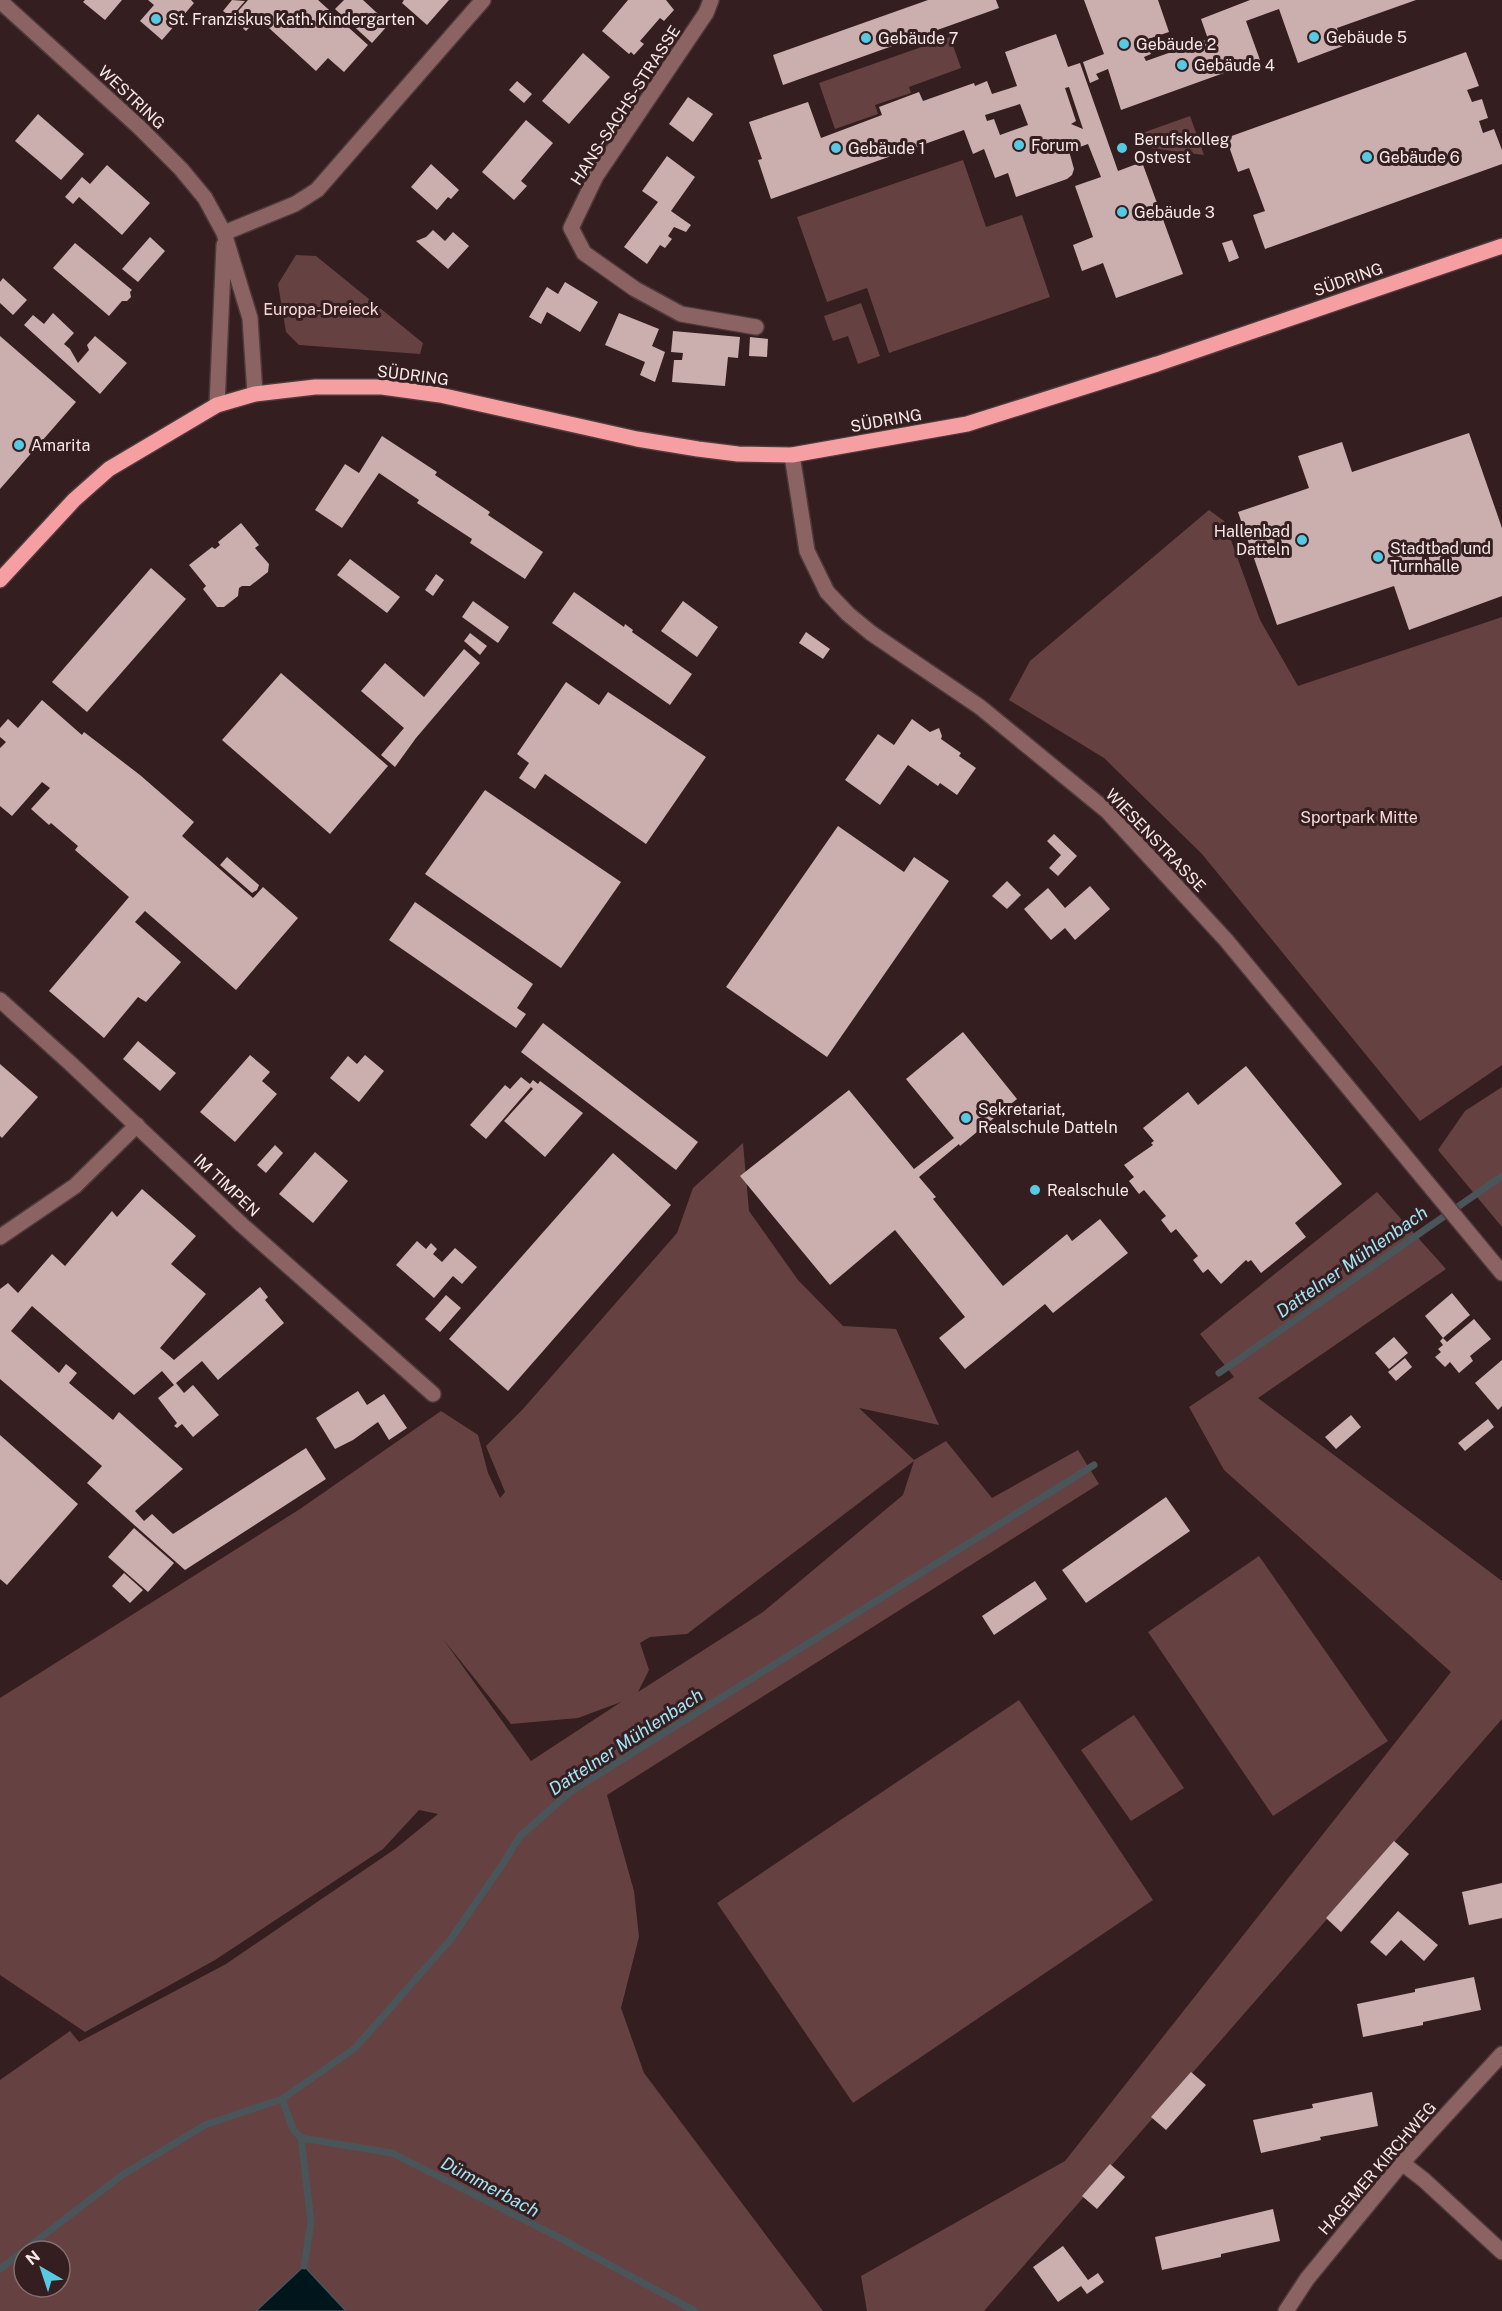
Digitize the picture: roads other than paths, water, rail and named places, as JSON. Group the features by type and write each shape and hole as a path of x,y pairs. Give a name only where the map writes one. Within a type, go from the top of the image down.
{"main road":[{"name":"SÜDRING","path":"0,580 74,500 109,469 217,405 255,394 315,387 382,387 440,395 637,439 738,454 792,455 966,424 1157,364 1502,246"}],"street":[{"path":"217,405 224,233 295,204 317,190 483,0"},
{"name":"HANS-SACHS-STRASSE","path":"711,0 706,13 596,176 571,228 584,253 635,289 681,314 756,327"},
{"name":"WESTRING","path":"0,1 138,126 181,169 205,198 224,233 250,318 255,394"},
{"name":"WIESENSTRASSE","path":"792,455 807,551 827,592 871,633 980,706 1107,811 1226,940 1502,1274"},
{"name":"IM TIMPEN","path":"0,1000 138,1125 242,1225 433,1394"},
{"path":"0,1237 75,1186 138,1125"},
{"name":"HAGEMER KIRCHWEG","path":"1286,2311 1307,2279 1402,2163 1502,2054"},
{"path":"1402,2163 1502,2253"}],"water":[{"path":"304,2266 346,2311 256,2311"}],"waterway":[{"name":"Dattelner Mühlenbach","path":"1219,1373 1502,1176"},
{"name":"Dattelner Mühlenbach","path":"0,2269 122,2175 205,2125 282,2099 355,2048 450,1940 520,1836 570,1792 1094,1465"},
{"name":"Dümmerbach","path":"282,2099 293,2129 301,2138 392,2153 560,2238 695,2311"},
{"path":"301,2138 311,2222 304,2266"}],"place":[{"name":"St. Franziskus Kath. Kindergarten","path":"156,19"},
{"name":"Gebäude 5","path":"1314,37"},
{"name":"Gebäude 7","path":"866,38"},
{"name":"Gebäude 2","path":"1124,44"},
{"name":"Gebäude 4","path":"1182,65"},
{"name":"Forum","path":"1019,145"},
{"name":"Gebäude 1","path":"836,148"},
{"name":"Berufskolleg Ostvest","path":"1122,148"},
{"name":"Gebäude 6","path":"1367,157"},
{"name":"Gebäude 3","path":"1122,212"},
{"name":"Amarita","path":"19,445"},
{"name":"Hallenbad Datteln","path":"1302,540"},
{"name":"Stadtbad und Turnhalle","path":"1378,557"},
{"name":"Sekretariat, Realschule Datteln","path":"966,1118"},
{"name":"Realschule","path":"1035,1190"}],"park label":[{"name":"Europa-Dreieck","path":"321,309"},
{"name":"Sportpark Mitte","path":"1359,817"}]}
